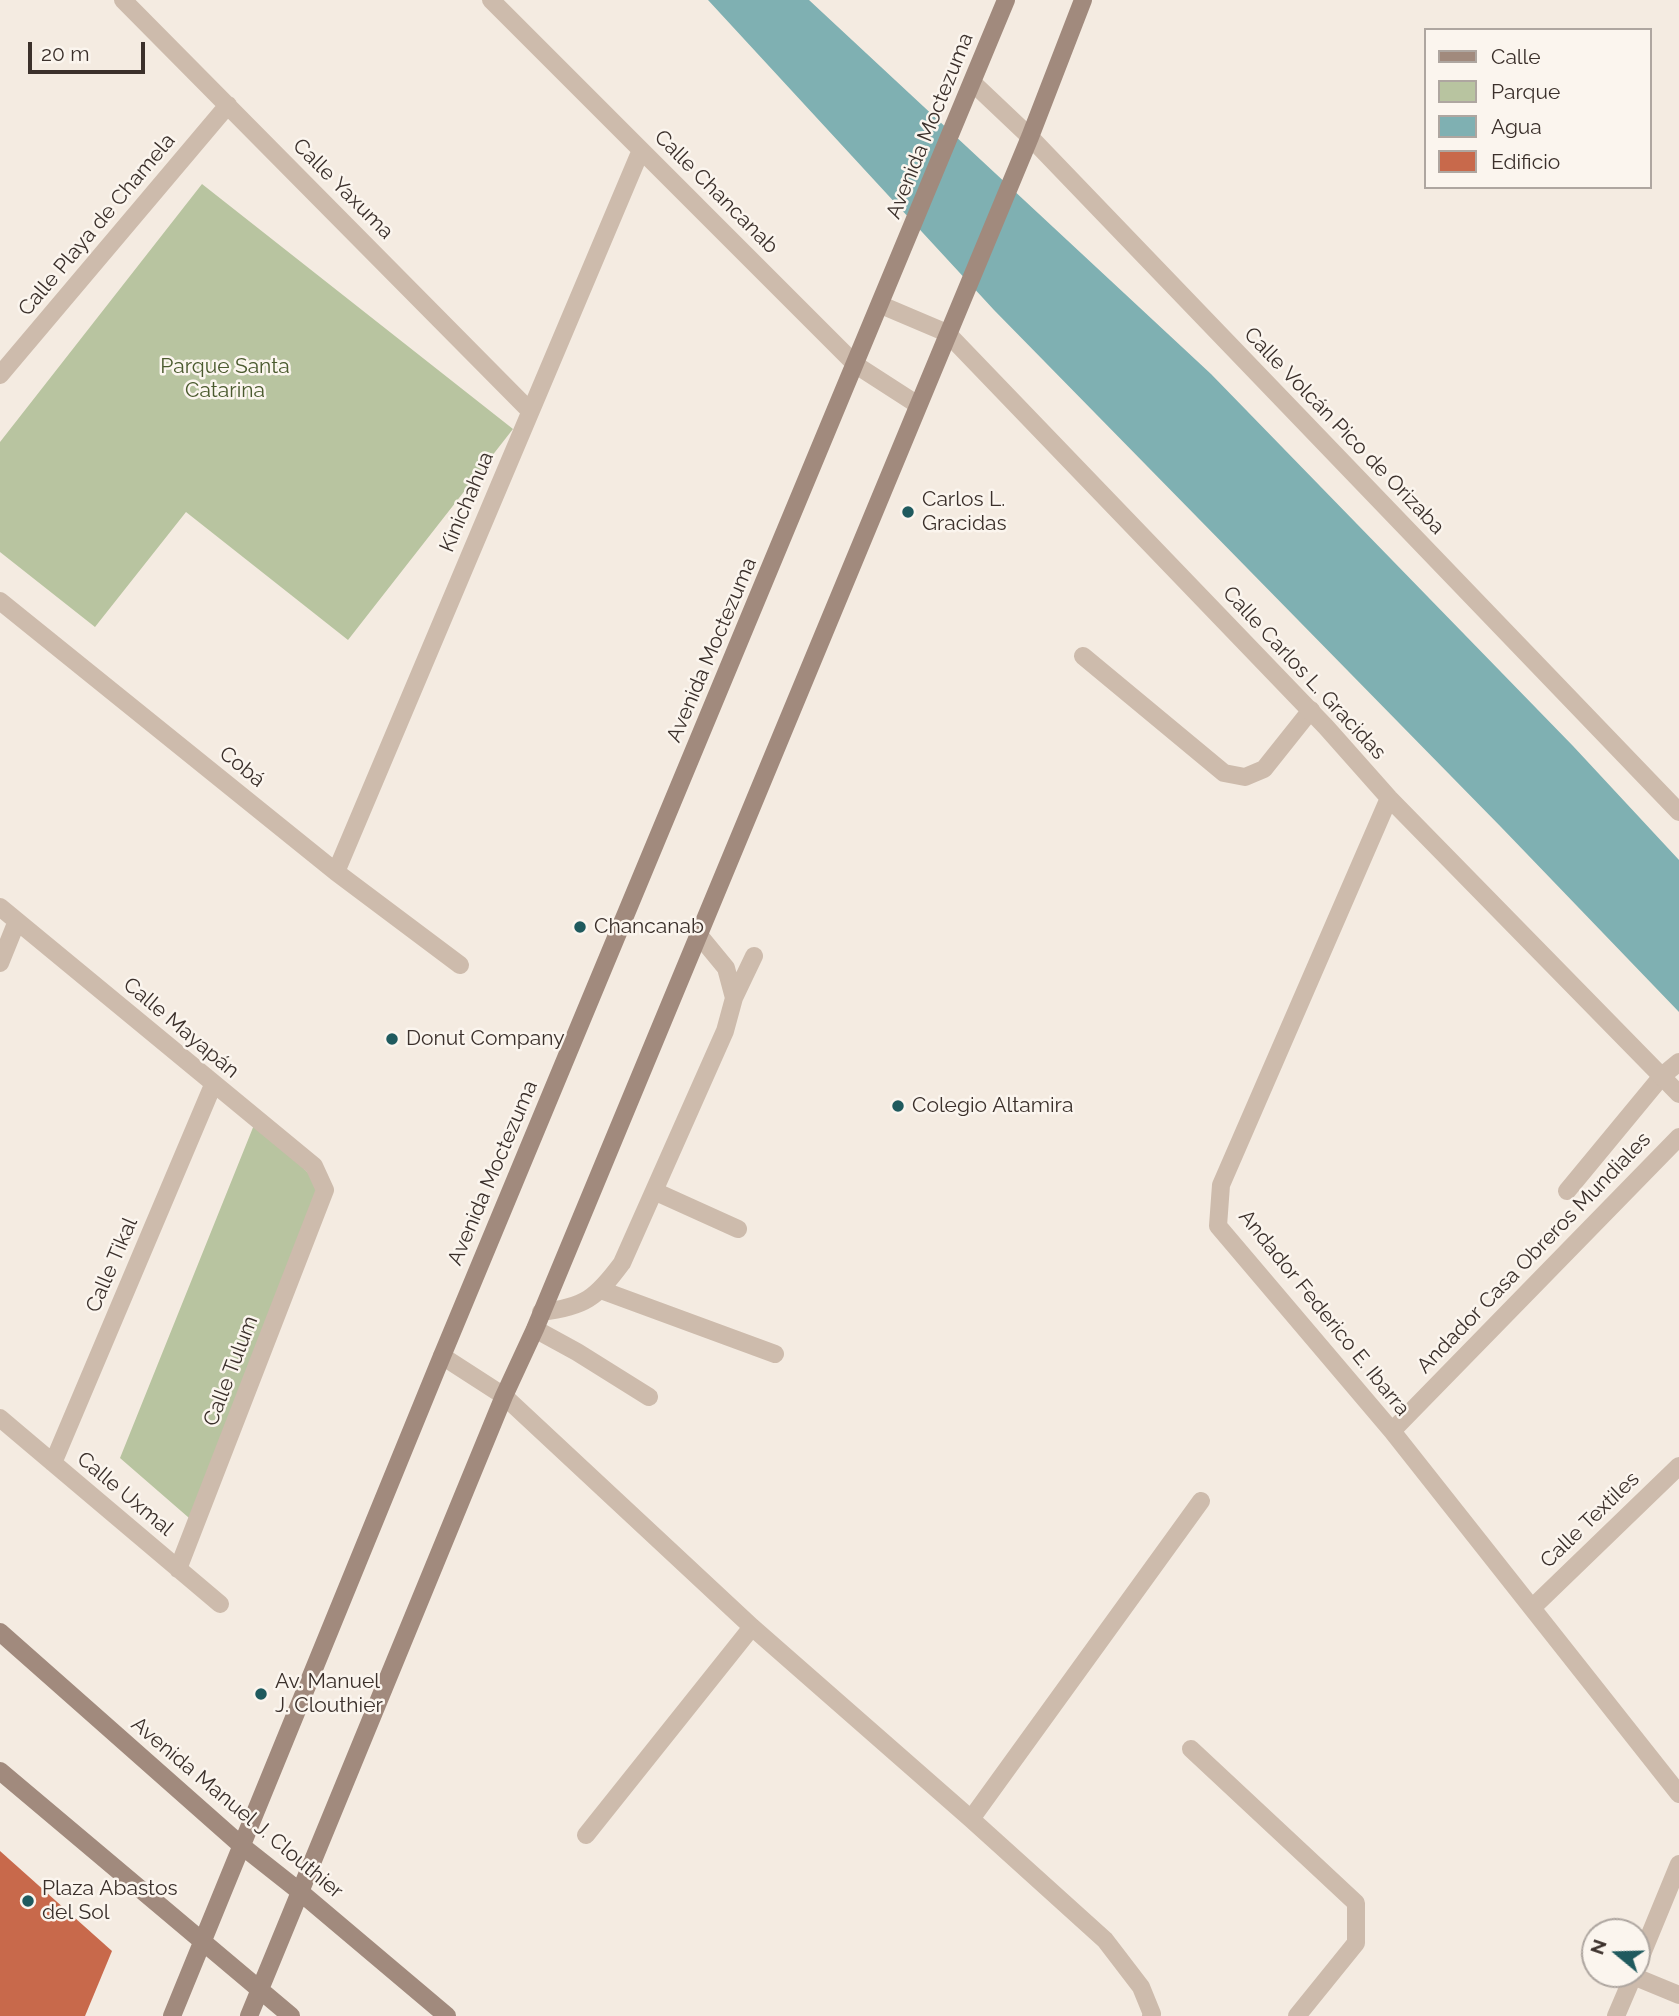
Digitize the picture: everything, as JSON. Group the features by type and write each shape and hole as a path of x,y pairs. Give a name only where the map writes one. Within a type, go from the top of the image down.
{"street":[{"name":"Calle Yaxuma","path":"123,0 530,411"},
{"name":"Calle Chancanab","path":"491,0 856,365 918,405"},
{"name":"Avenida Moctezuma","path":"172,2016 442,1356 1006,0"},
{"path":"249,2016 504,1396 1030,137 1083,0"},
{"name":"Calle Volcán Pico de Orizaba","path":"973,83 1030,137 1679,813"},
{"name":"Calle Playa de Chamela","path":"0,375 228,105"},
{"name":"Kinichahua","path":"336,872 641,150"},
{"name":"Calle Carlos L. Gracidas","path":"881,305 947,333 1311,710 1389,798 1679,1094"},
{"name":"Cobá","path":"0,601 336,872 460,965"},
{"path":"1083,656 1224,773 1245,777 1264,769 1311,710"},
{"name":"Andador Federico E. Ibarra","path":"1389,798 1221,1185 1218,1226 1392,1431 1679,1794"},
{"name":"Calle Mayapán","path":"0,907 314,1166 325,1190"},
{"path":"0,963 17,921"},
{"path":"698,934 726,968 734,998"},
{"path":"541,1312 570,1308 601,1290 622,1263 725,1031 734,998 754,956"},
{"path":"1567,1191 1662,1076 1679,1062"},
{"name":"Calle Tikal","path":"53,1463 213,1085"},
{"name":"Andador Casa Obreros Mundiales","path":"1392,1431 1679,1137"},
{"name":"Calle Tulum","path":"178,1569 325,1190"},
{"path":"654,1191 738,1229"},
{"path":"601,1290 775,1354"},
{"path":"534,1329 578,1352 649,1397"},
{"path":"442,1356 504,1396 752,1627 971,1818 1105,1940 1141,1987 1151,2016"},
{"name":"Calle Uxmal","path":"0,1418 220,1604"},
{"name":"Calle Textiles","path":"1533,1607 1679,1466"},
{"path":"971,1818 1201,1501"},
{"path":"586,1835 752,1627"},
{"name":"Avenida Manuel J. Clouthier","path":"0,1632 242,1846 447,2016"},
{"path":"1191,1749 1356,1903 1356,1943 1297,2016"},
{"path":"0,1771 291,2016"},
{"path":"1651,1931 1679,1864"},
{"path":"1651,1981 1679,1995"},
{"path":"1616,2016 1627,1988"}],"green space":[{"name":"Parque Santa Catarina","path":"202,184 513,429 348,640 186,512 95,627 0,552 0,442"},
{"path":"256,1120 325,1190 196,1524 120,1458"}],"water":[{"path":"708,0 809,0 1211,374 1573,746 1679,860 1679,1012 994,310"}],"building":[{"name":"Plaza Abastos del Sol","path":"0,1851 112,1951 85,2016 0,2016"}],"place":[{"name":"Carlos L. Gracidas","path":"908,512"},
{"name":"Chancanab","path":"580,927"},
{"name":"Donut Company","path":"392,1039"},
{"name":"Colegio Altamira","path":"898,1106"},
{"name":"Av. Manuel J. Clouthier","path":"261,1694"},
{"name":"Plaza Abastos del Sol","path":"28,1901"}]}
